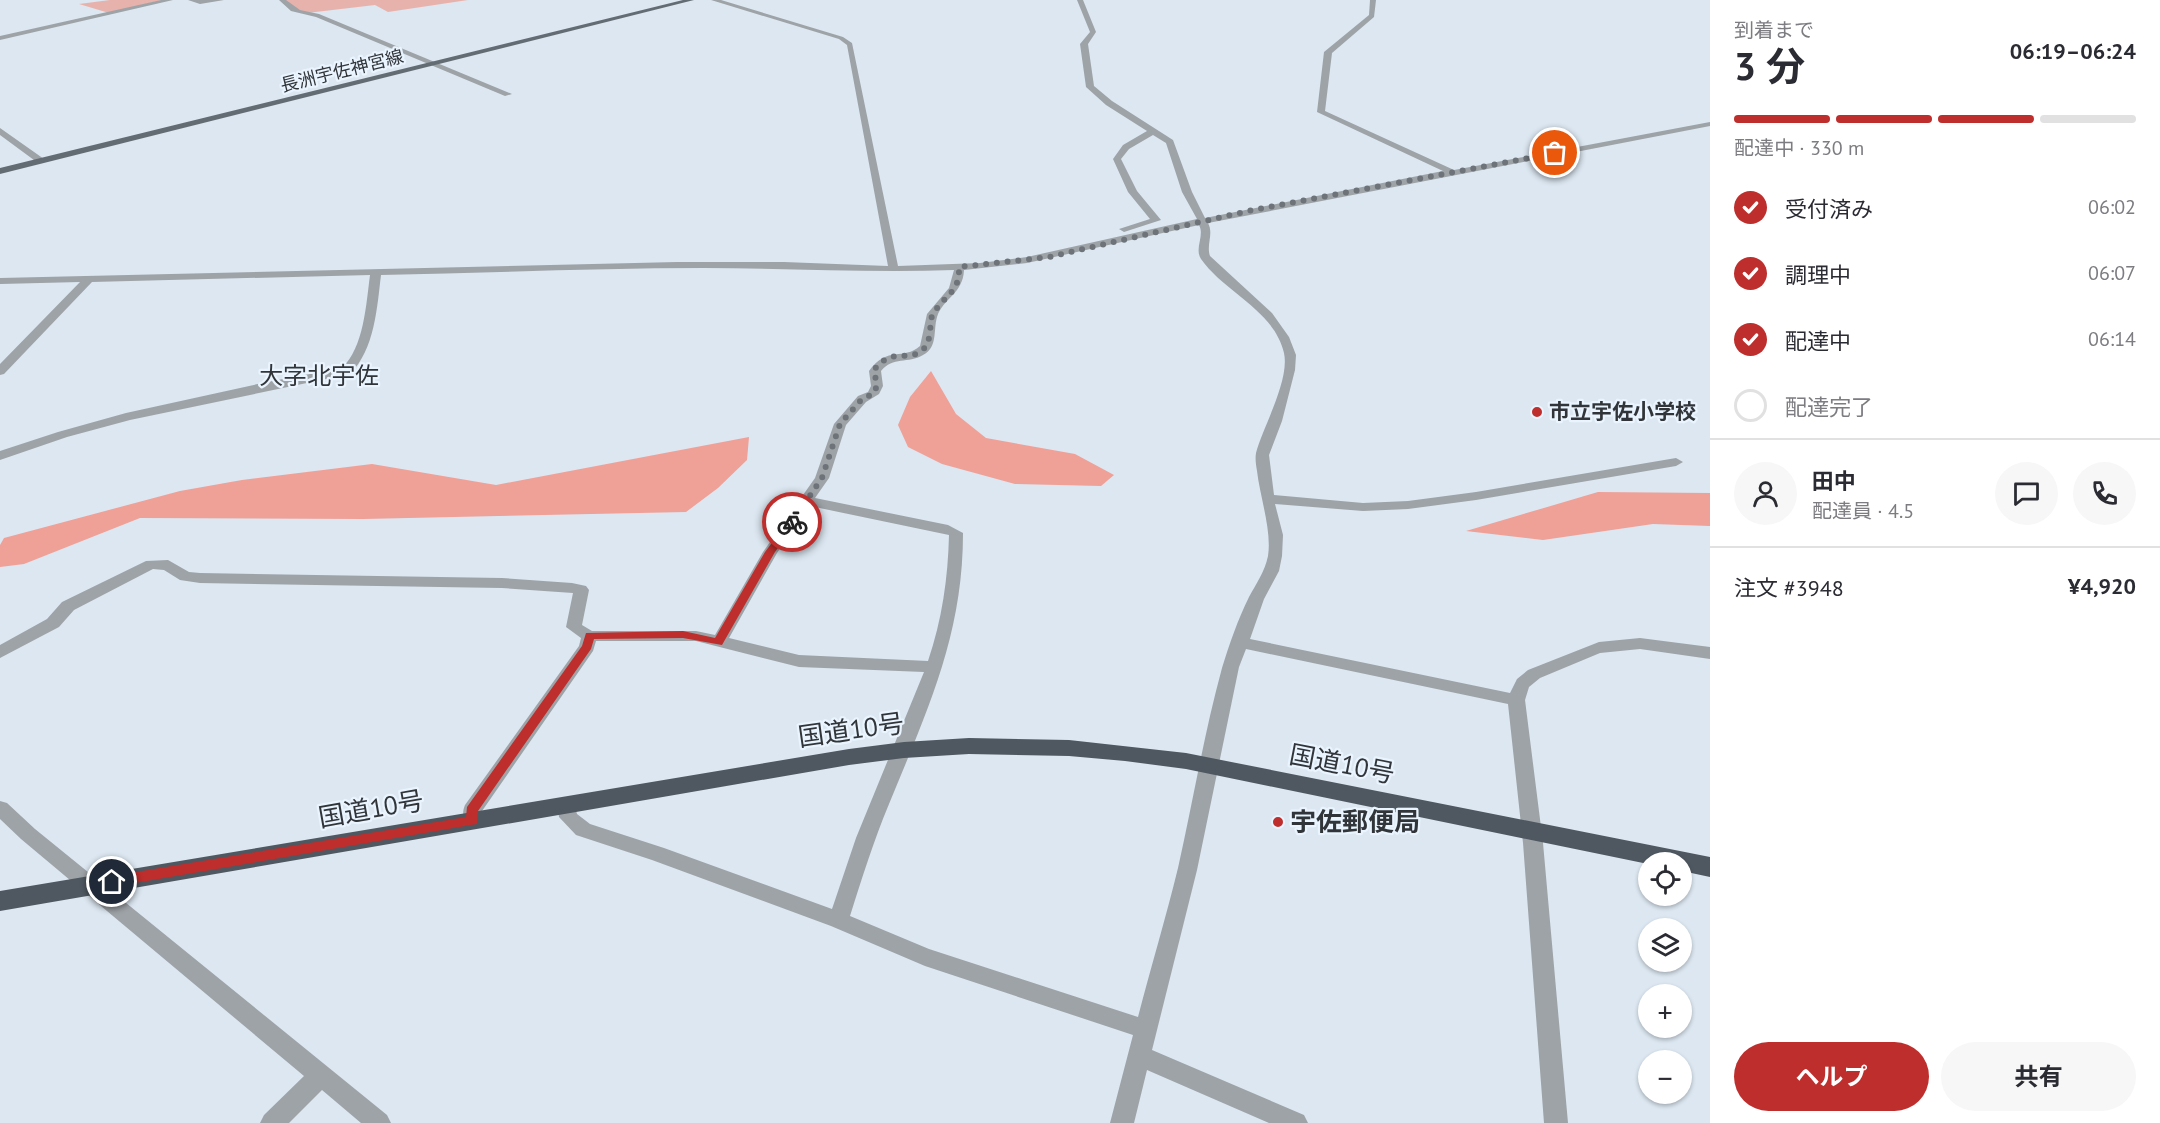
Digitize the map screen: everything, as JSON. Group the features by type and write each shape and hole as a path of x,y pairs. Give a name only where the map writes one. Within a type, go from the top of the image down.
{"highway":[{"name":"国道10号","path":"0,901 849,757 904,750 969,746 1069,748 1180,760 1710,867"}],"main road":[{"name":"長洲宇佐神宮線","path":"0,171 691,0"}],"street":[{"path":"0,38 170,0"},
{"path":"191,0 200,2 221,0"},
{"path":"282,0 302,14 317,15 508,94"},
{"path":"714,0 841,38 850,44 885,233 894,269"},
{"path":"1080,0 1093,32 1084,44 1090,87 1109,103 1171,145 1187,192 1207,230 1203,250 1205,256 1224,277 1268,315 1283,337 1290,355 1289,370 1276,421 1262,455 1267,499 1276,535 1275,556 1271,571 1256,599 1239,642 1220,708 1184,881 1122,1123"},
{"path":"1373,0 1372,16 1328,52 1321,112 1454,173"},
{"path":"0,281 732,264 894,269 959,267 1027,261 1203,221 1710,124"},
{"path":"0,131 41,160"},
{"path":"1085,249 1090,238 1156,220 1132,192 1117,159 1126,147 1153,131"},
{"path":"718,643 770,552 822,478 840,424 862,399 873,394 877,386 874,370 894,355 917,353 924,348 932,331 932,314 957,285 960,279 959,267"},
{"path":"0,456 78,430 127,417 258,387 346,371 353,365 368,325 376,272"},
{"path":"0,371 89,279"},
{"path":"1267,499 1363,507 1408,505 1476,496 1676,462"},
{"path":"807,501 948,529 956,533 958,560 955,584 933,667 904,750 866,838 838,920"},
{"path":"0,652 53,623 68,606 151,564 162,564 185,577 192,578 351,580 366,583 502,583 572,588 581,590 574,627 590,636 683,635 799,661 933,667"},
{"path":"473,820 472,810 587,647 590,636"},
{"path":"1239,642 1516,700"},
{"path":"1556,1123 1531,831 1516,700 1519,688 1526,679 1537,672 1597,648 1639,644 1710,653"},
{"path":"566,805 567,817 583,830 657,854 838,920 935,961 1145,1029"},
{"path":"0,808 379,1123"},
{"path":"1139,1055 1296,1123"},
{"path":"272,1123 321,1075"}],"shaded area":[{"path":"110,0 162,0 109,13 79,4"},
{"path":"284,0 468,0 388,12 375,5 307,13 296,10"},
{"path":"931,371 956,414 986,438 1075,454 1114,475 1101,486 1015,484 942,464 908,447 898,425 910,397"},
{"path":"749,437 747,460 718,488 686,512 363,519 140,518 24,564 0,567 0,545 4,538 180,491 242,480 372,464 496,485"},
{"path":"1598,492 1710,493 1710,526 1653,524 1543,540 1466,531"}],"way so far":[{"path":"792,522 822,478 835,431 862,399 873,394 877,386 874,370 894,355 917,353 924,348 932,331 932,314 957,285 960,279 959,267 1049,257 1248,211 1555,153"}],"place":[{"name":"市立宇佐小学校","path":"1537,412"},
{"name":"宇佐郵便局","path":"1278,822"}],"district":[{"name":"大字北宇佐","path":"319,376"}],"route":[{"path":"112,882 473,820 472,810 587,647 590,636 683,635 696,636 718,643 770,552 792,522"}]}
